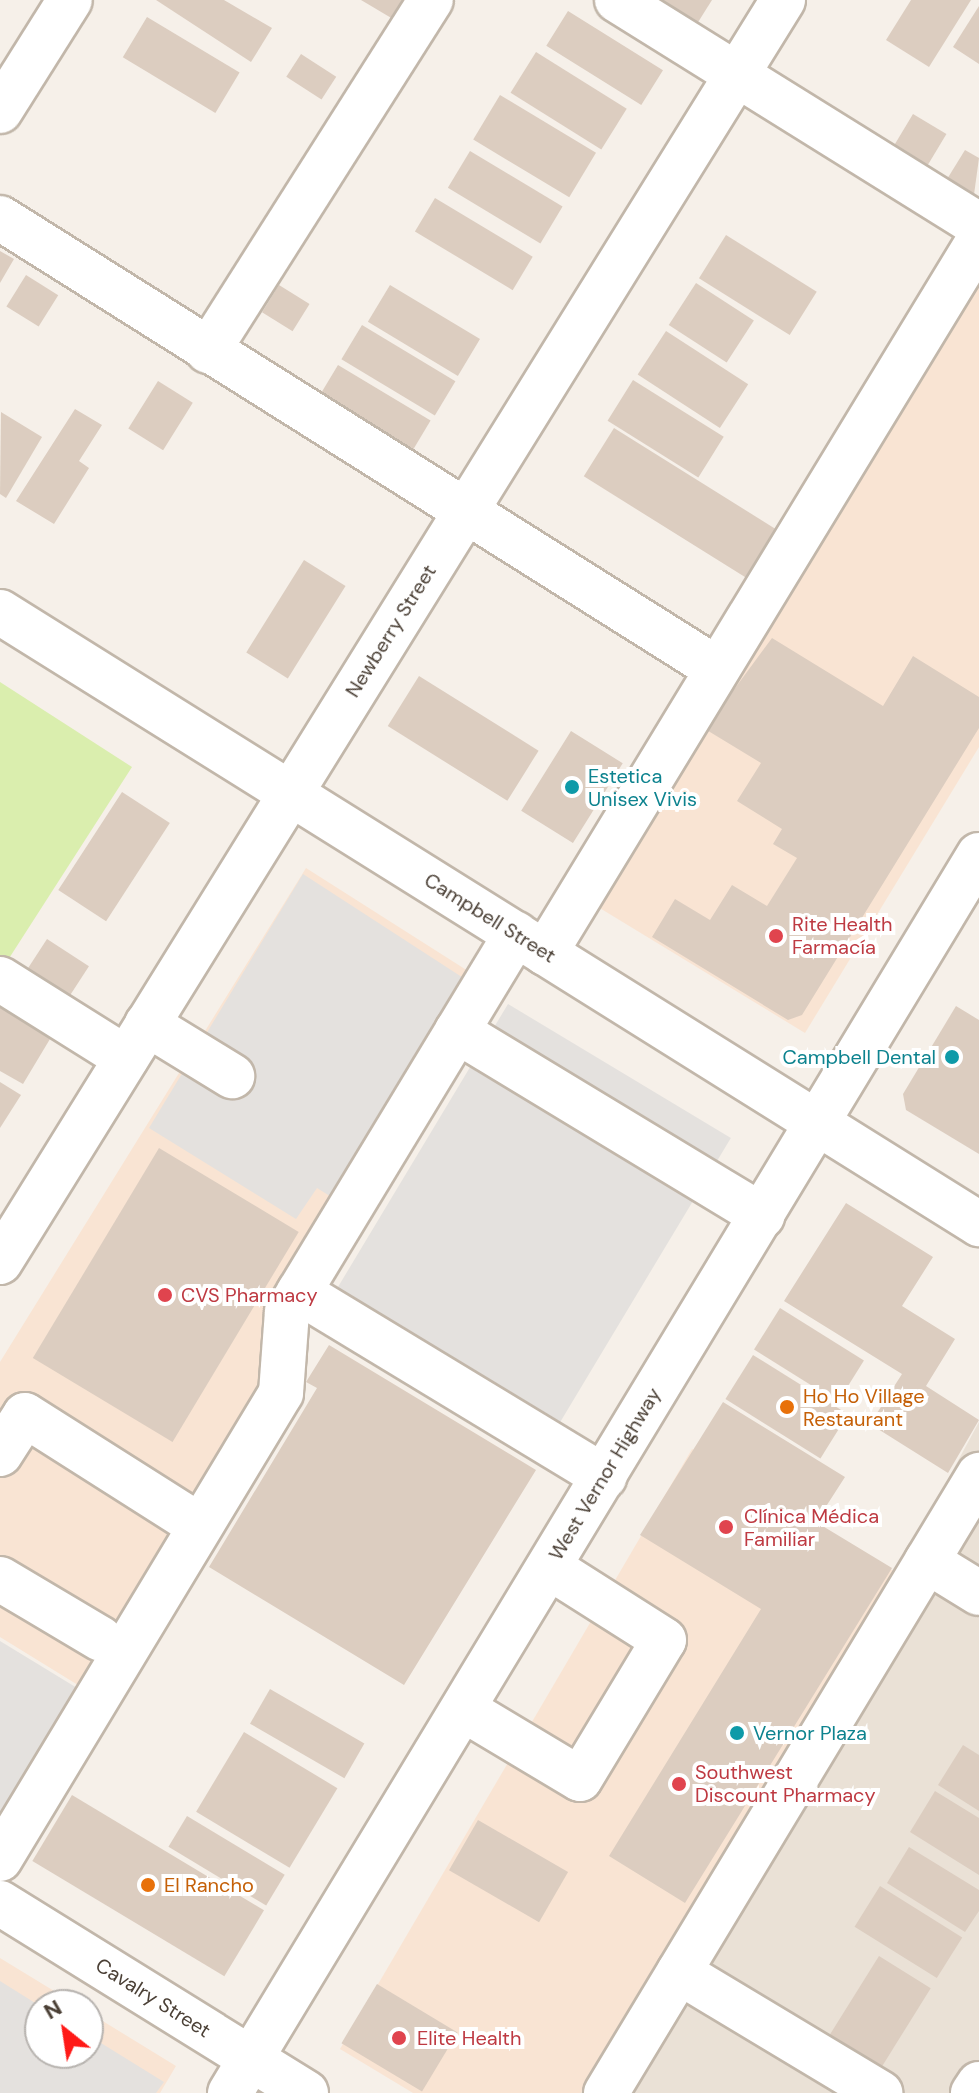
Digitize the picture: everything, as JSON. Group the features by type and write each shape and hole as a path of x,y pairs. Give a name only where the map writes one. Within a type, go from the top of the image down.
{"street":[{"path":"0,111 70,0"},
{"path":"208,351 431,0"},
{"path":"617,0 979,225"},
{"name":"Newberry Street","path":"0,1262 783,0"},
{"path":"0,218 464,514 717,669"},
{"path":"0,1859 286,1384 287,1312 299,1292 457,1031 530,944 717,669 979,240"},
{"name":"Campbell Street","path":"0,612 979,1224"},
{"name":"West Vernor Highway","path":"240,2076 979,855"},
{"path":"0,979 137,1041 232,1076"},
{"path":"457,1031 762,1216"},
{"path":"299,1292 604,1477"},
{"path":"0,1454 25,1415 200,1526"},
{"path":"606,2093 979,1475"},
{"path":"927,1561 979,1593"},
{"path":"463,1709 580,1779 664,1640 549,1567"},
{"path":"0,1579 101,1639"},
{"name":"Cavalry Street","path":"0,1903 240,2076 306,2093"},
{"path":"679,1972 880,2093"},
{"path":"973,2093 979,2084"}],"shaded area":[{"path":"979,282 979,747 805,1033 598,907"},
{"path":"306,868 479,978 287,1284 281,1393 86,1690 0,1637 0,1362"},
{"path":"303,874 468,981 333,1198 317,1188 296,1219 149,1128"},
{"path":"508,1004 731,1138 560,1422 338,1288"},
{"path":"979,1422 979,2093 581,2093 897,1573"},
{"path":"692,1449 897,1573 581,2093 413,2093 340,2049"},
{"path":"0,1641 82,1691 0,1825"},
{"path":"0,1958 51,1989 24,1989 24,2069 104,2069 104,2022 176,2066 160,2093 0,2093"},
{"path":"0,1981 24,1996 24,2069 104,2069 104,2045 164,2082 156,2093 0,2093"}],"green space":[{"path":"0,682 132,767 6,963 0,960"}],"building":[{"path":"156,0 224,0 272,28 251,62"},
{"path":"361,0 405,0 393,19"},
{"path":"662,0 712,0 695,27"},
{"path":"911,0 971,0 929,67 886,40"},
{"path":"979,6 979,64 953,47"},
{"path":"568,11 663,70 641,105 546,46"},
{"path":"147,17 240,73 215,113 123,57"},
{"path":"536,52 627,109 601,149 511,93"},
{"path":"301,54 336,77 322,100 286,77"},
{"path":"500,95 596,153 569,197 473,140"},
{"path":"913,114 946,134 925,170 891,150"},
{"path":"965,150 979,158 973,202 944,184"},
{"path":"470,151 563,207 540,243 448,188"},
{"path":"435,198 533,257 513,290 415,231"},
{"path":"726,235 817,292 790,335 699,278"},
{"path":"0,251 14,259 0,283"},
{"path":"26,275 58,295 39,327 6,306"},
{"path":"696,283 754,321 727,363 669,325"},
{"path":"279,285 310,304 293,331 262,312"},
{"path":"390,285 480,339 458,376 368,322"},
{"path":"362,325 455,381 435,415 341,359"},
{"path":"666,331 748,384 720,428 638,375"},
{"path":"338,365 431,421 407,459 315,404"},
{"path":"633,380 724,437 698,477 608,421"},
{"path":"158,381 193,403 163,450 128,428"},
{"path":"75,409 102,425 79,461 89,468 54,524 16,501"},
{"path":"1,412 42,437 6,498 0,494"},
{"path":"614,428 776,529 746,578 584,476"},
{"path":"304,560 346,586 288,678 246,652"},
{"path":"772,638 883,706 913,656 979,697 979,728 802,1015 788,1020 652,937 675,899 710,920 732,885 767,906 797,858 773,844 782,829 737,801 761,763 705,729"},
{"path":"419,676 539,751 507,801 388,726"},
{"name":"Estetica Unisex Vivis","path":"571,731 623,763 573,843 521,811"},
{"path":"122,792 170,823 106,921 58,890"},
{"path":"47,939 89,966 67,1000 25,973"},
{"path":"0,1003 53,1034 23,1084 0,1071"},
{"name":"Campbell Dental","path":"956,1006 979,1020 979,1154 906,1110 903,1094"},
{"path":"0,1082 21,1095 0,1128"},
{"name":"CVS Pharmacy","path":"159,1148 299,1232 173,1442 33,1358"},
{"path":"846,1203 933,1257 902,1306 955,1339 926,1386 979,1420 948,1473 870,1424 902,1374 784,1301"},
{"path":"780,1308 864,1360 838,1402 754,1350"},
{"path":"329,1345 536,1470 404,1685 209,1567 317,1388 306,1382"},
{"name":"Ho Ho Village Restaurant","path":"753,1355 848,1414 820,1458 725,1399"},
{"name":"Vernor Plaza","path":"723,1402 845,1477 816,1522 892,1568 685,1903 609,1856 761,1609 640,1535"},
{"path":"270,1689 364,1744 344,1778 250,1724"},
{"path":"244,1732 337,1788 290,1868 196,1812"},
{"path":"963,1745 979,1755 979,1811 938,1785"},
{"path":"935,1791 979,1818 979,1875 910,1832"},
{"name":"El Rancho","path":"72,1795 264,1910 224,1976 32,1861"},
{"path":"187,1816 285,1875 266,1906 168,1847"},
{"path":"478,1820 568,1872 539,1922 449,1870"},
{"path":"909,1847 979,1890 979,1911 965,1932 887,1883"},
{"path":"880,1886 962,1937 937,1978 855,1927"},
{"path":"879,1956 931,1988 878,2073 826,2041"},
{"name":"Elite Health","path":"377,1984 458,2032 422,2092 341,2043"}],"place":[{"name":"Estetica Unisex Vivis","path":"572,787"},
{"name":"Rite Health Farmacía","path":"776,936"},
{"name":"Campbell Dental","path":"952,1057"},
{"name":"CVS Pharmacy","path":"165,1295"},
{"name":"Ho Ho Village Restaurant","path":"787,1407"},
{"name":"Clínica Médica Familiar","path":"726,1527"},
{"name":"Vernor Plaza","path":"737,1733"},
{"name":"Southwest Discount Pharmacy","path":"679,1784"},
{"name":"El Rancho","path":"148,1885"},
{"name":"Elite Health","path":"399,2038"}]}
